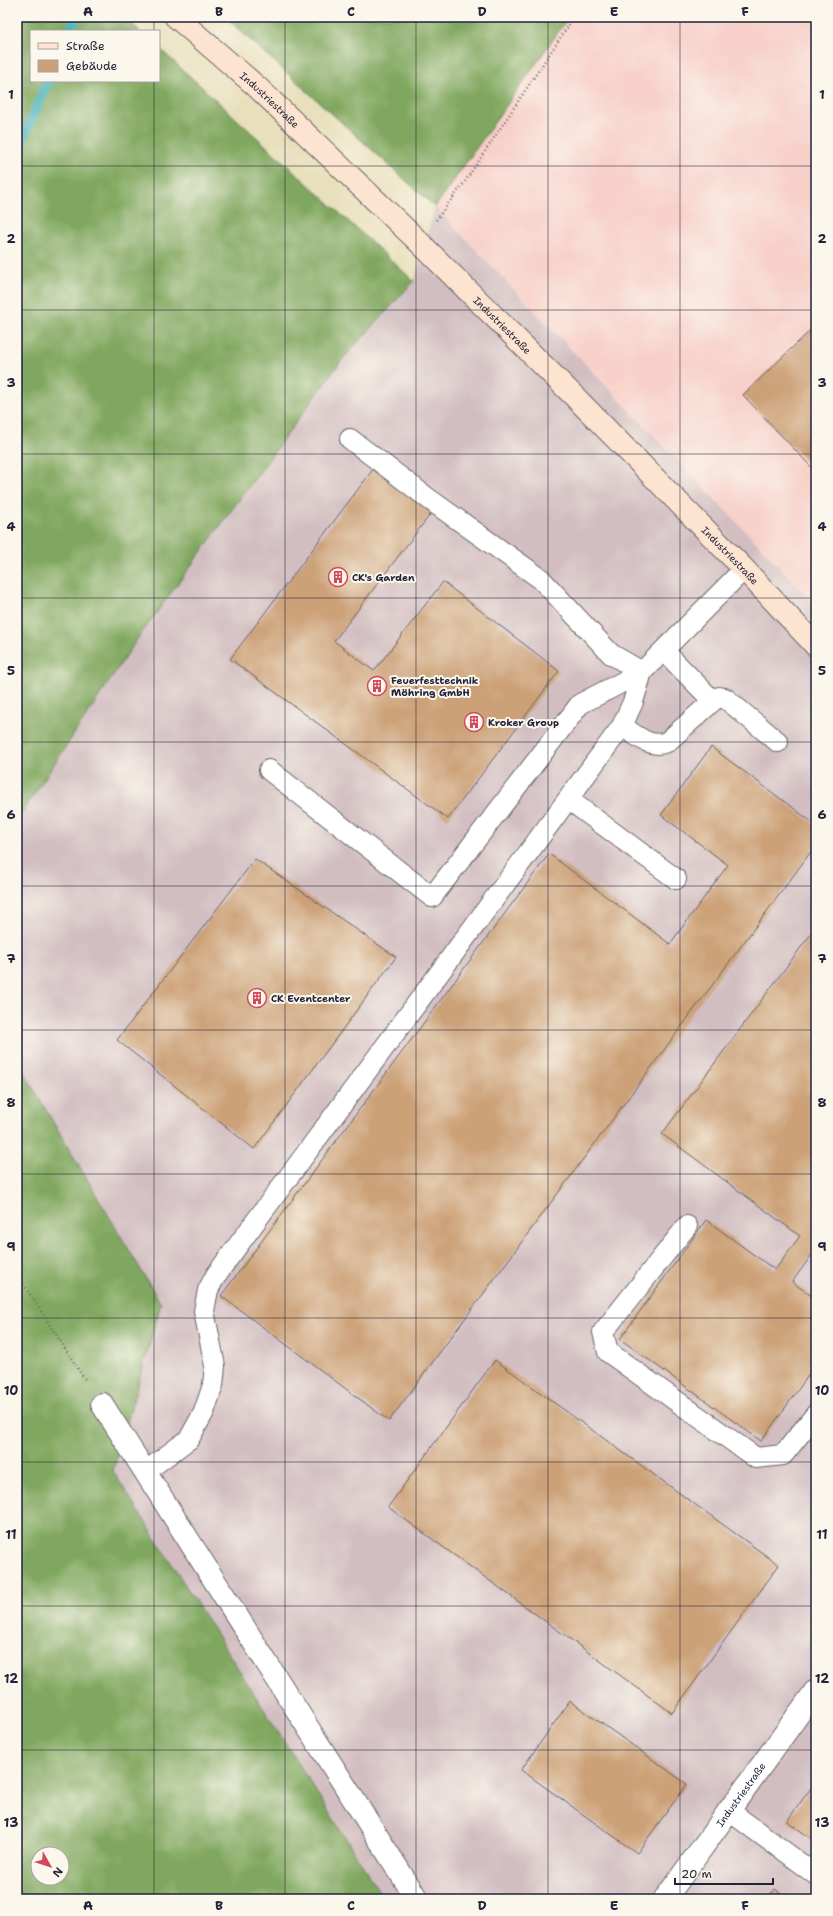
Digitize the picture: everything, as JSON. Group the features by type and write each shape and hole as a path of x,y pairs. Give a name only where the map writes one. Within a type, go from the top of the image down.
{"street":[{"name":"Industriestraße","path":"176,17 256,86 420,243 571,393 744,569 816,646"},
{"path":"102,1404 417,1899"},
{"name":"Industriestraße","path":"665,1899 816,1690"}],"lane":[{"path":"350,439 429,499 540,579 611,654 642,672"},
{"path":"269,770 432,897 580,704 642,672 744,569"},
{"path":"664,650 713,701"},
{"path":"145,1472 189,1439 204,1412 213,1385 215,1366 204,1311 208,1290 216,1274 622,726 633,702 642,672"},
{"path":"622,726 648,742 655,745 661,744 667,742 713,701 719,698 725,698 778,742"},
{"path":"568,799 676,879"},
{"path":"687,1226 603,1332 608,1352 756,1458 783,1455 816,1414"},
{"path":"728,1810 816,1875"}],"path":[{"path":"420,243 464,183 574,17"},
{"path":"17,1274 102,1404"}],"shaded area":[{"path":"569,17 816,17 816,605 435,207"},
{"path":"435,207 816,605 816,1899 384,1899 113,1471 161,1304 17,1061 17,820 138,638 341,361 414,281"}],"green space":[{"path":"17,17 125,17 139,30 30,30 30,82 160,82 160,49 414,281 341,361 138,638 17,820"},
{"path":"225,17 569,17 435,207"},
{"path":"17,1061 161,1304 113,1471 384,1899 17,1899"}],"building":[{"path":"816,325 816,472 743,395"},
{"path":"374,468 432,512 334,641 374,671 443,582 559,671 448,819 230,659"},
{"path":"711,747 816,825 816,845 389,1421 221,1296 549,854 670,944 728,865 661,815"},
{"name":"CK Eventcenter","path":"255,859 396,957 254,1149 117,1040"},
{"path":"816,927 816,1249 792,1282 816,1299 816,1365 761,1441 620,1339 706,1220 775,1270 800,1236 662,1134"},
{"path":"495,1360 779,1565 672,1713 388,1507"},
{"path":"570,1701 687,1784 637,1853 521,1770"},
{"path":"816,1781 816,1842 787,1821"},
{"path":"775,1889 789,1899 767,1899"}],"waterway":[{"path":"70,30 76,17"},
{"path":"17,153 48,82"}],"place":[{"name":"CK's Garden","path":"338,577"},
{"name":"Feuerfesttechnik Möhring GmbH","path":"377,686"},
{"name":"Kroker Group","path":"474,722"},
{"name":"CK Eventcenter","path":"257,998"}]}
